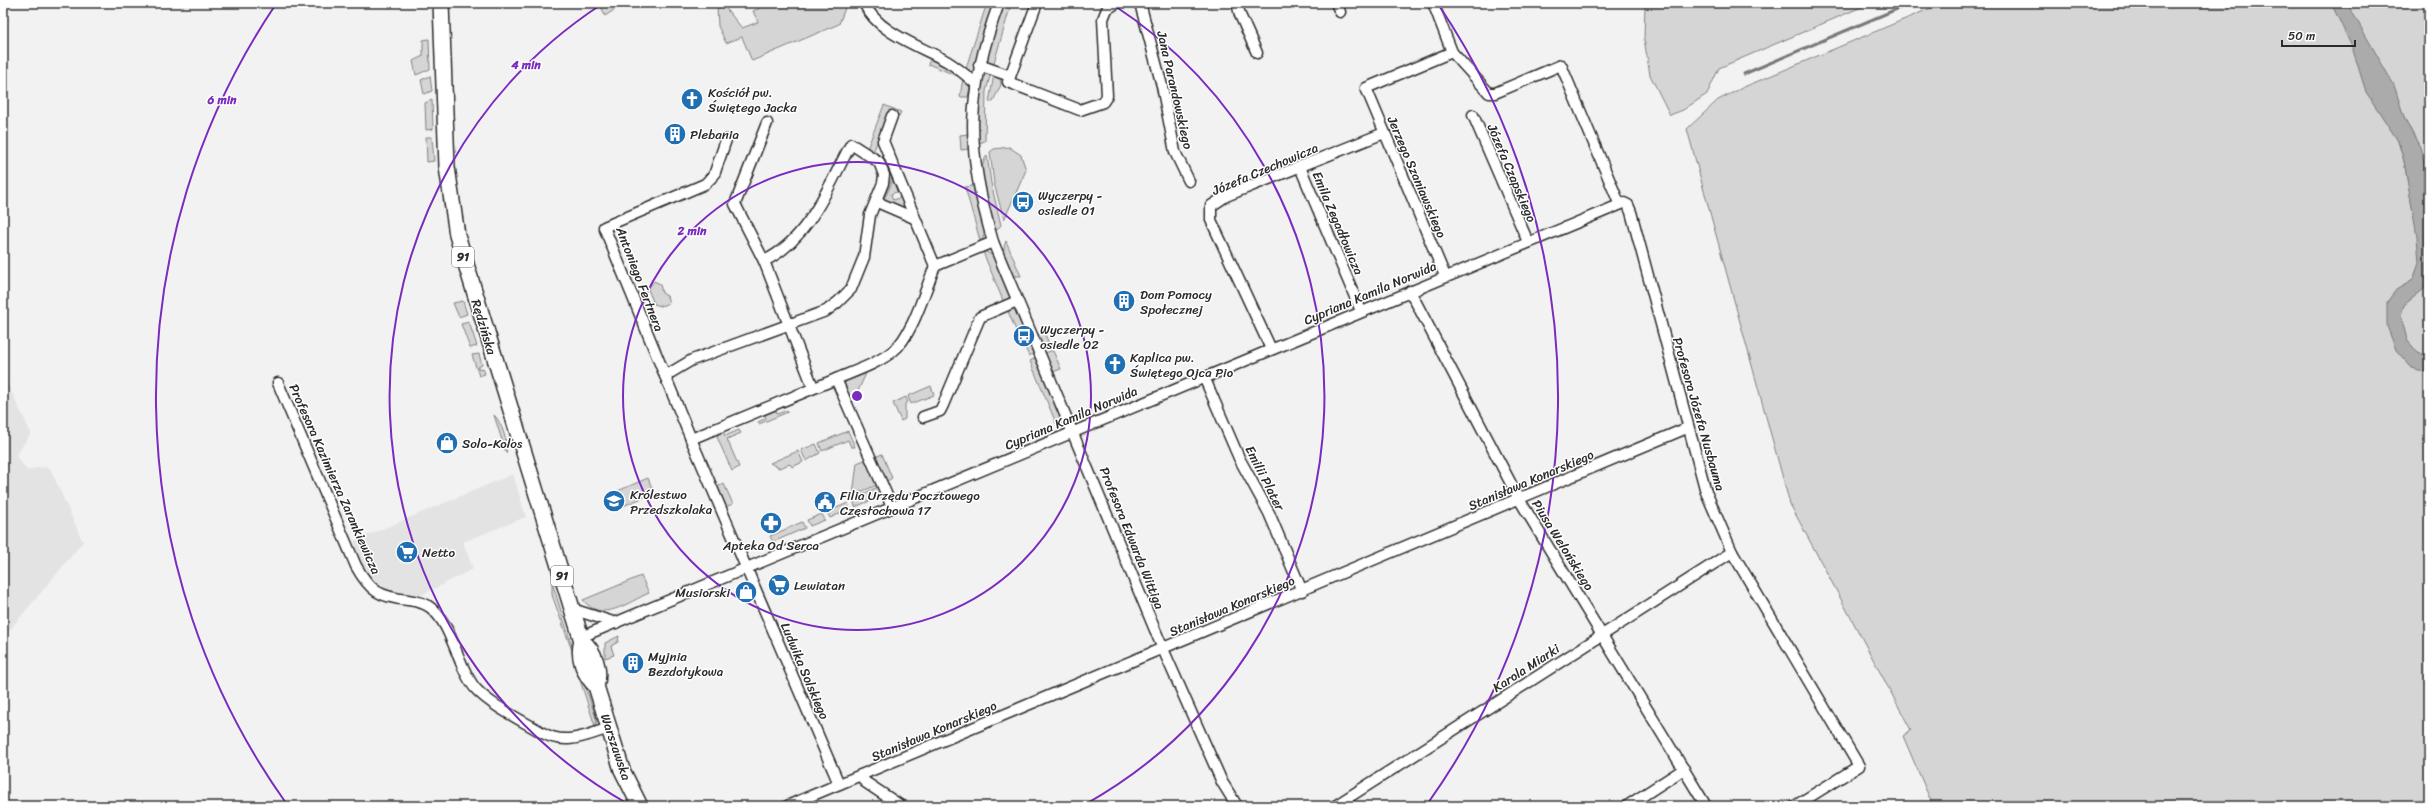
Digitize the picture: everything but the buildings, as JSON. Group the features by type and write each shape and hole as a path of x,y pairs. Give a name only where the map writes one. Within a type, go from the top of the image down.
{"main road":[{"name":"Rędzińska","path":"441,3 447,167 457,235 582,639"},
{"name":"Warszawska","path":"582,639 591,648 599,677 596,686 608,728 622,770 640,806"}],"street":[{"path":"864,3 868,12 900,38 950,63 975,83"},
{"name":"Profesora Edwarda Wittiga","path":"999,3 979,65 975,83 972,130 976,176 993,242 1074,431 1163,649 1222,782 1237,806"},
{"path":"1037,3 1008,82 1080,110 1089,108 1106,100 1103,19 1107,9 1117,3"},
{"name":"Jana Parandowskiego","path":"1140,3 1162,86 1175,152 1189,181"},
{"path":"1238,3 1240,15 1257,53"},
{"path":"1433,3 1452,52"},
{"name":"Jerzego Szaniawskiego","path":"1445,276 1366,88 1452,52"},
{"name":"Profesora Józefa Nusbauma","path":"1452,52 1485,89 1492,93 1561,65 1623,203 1631,212 1687,428 1706,492 1732,552 1859,766 1795,806"},
{"path":"979,65 1010,76"},
{"name":"Józefa Czapskiego","path":"1473,115 1528,242"},
{"path":"892,116 883,141 935,266"},
{"path":"767,123 735,204 764,261 813,387"},
{"name":"Józefa Czechowicza","path":"1271,349 1211,220 1211,206 1226,196 1384,132"},
{"name":"Antoniego Fertnera","path":"726,140 714,175 704,184 604,227 691,439 747,568"},
{"path":"665,376 692,360 826,310 838,302 851,289 864,257 870,215 877,202 883,183 884,175 879,162 851,144 807,224 782,249 764,261"},
{"name":"Emila Zegadłowicza","path":"1300,167 1361,311"},
{"path":"877,202 914,218"},
{"name":"Cypriana Kamila Norwida","path":"582,639 616,622 1623,203"},
{"path":"691,439 876,362 894,350 905,337 935,266 993,242"},
{"name":"Piusa Welońskiego","path":"1410,291 1519,499 1706,806"},
{"path":"923,417 940,411 943,406 980,317 1017,301"},
{"name":"Emilii Plater","path":"1204,377 1239,458 1268,513 1302,591"},
{"path":"836,379 892,507"},
{"name":"Profesora Kazimierza Zarankiewicza","path":"278,383 356,566 372,590 386,597 422,603 430,607 442,621 466,673 476,688 545,735 560,740 571,740 608,728"},
{"name":"Stanisława Konarskiego","path":"787,806 1687,428"},
{"name":"Karola Miarki","path":"1335,806 1732,552"},
{"name":"Ludwika Solskiego","path":"747,568 839,784"},
{"path":"572,609 616,622"},
{"path":"1627,806 1684,769"},
{"path":"861,775 865,782 901,806"}],"shaded area":[{"path":"600,3 648,3 617,8 605,16"},
{"path":"771,3 843,3 845,8 839,24 752,61 742,37 726,43 718,26 717,8 724,6 742,28 758,22 753,11"},
{"path":"987,3 994,3 973,73 968,73 965,71"},
{"path":"1645,3 1871,3 1719,68 1707,94 1683,110 1670,115 1650,75 1644,39"},
{"path":"1943,3 2333,3 2398,141 2404,161 2413,213 2429,218 2429,806 1933,806 1903,736 1911,730 1790,504 1687,129 1718,100 1744,87"},
{"path":"2331,3 2347,3 2394,85 2405,120 2420,147 2429,181 2429,285 2404,305 2401,315 2407,340 2418,353 2429,356 2429,373 2412,368 2396,350 2387,326 2387,302 2396,290 2413,280 2419,263 2417,237 2404,161 2398,141 2366,92 2352,47"},
{"path":"2347,3 2429,3 2429,191 2415,138 2409,127 2399,120"},
{"path":"1003,6 1010,8 993,66 987,64 985,60"},
{"path":"429,39 430,69 416,75 413,61 423,56 423,40"},
{"path":"931,58 947,66 960,77 928,64"},
{"path":"986,71 991,73 986,91 985,141 979,143 976,118 982,74"},
{"path":"994,74 1000,77 1001,85 993,101 989,102"},
{"path":"430,76 432,91 424,94 421,80"},
{"path":"963,78 970,87 968,97 960,97"},
{"path":"432,100 433,129 426,130 425,103"},
{"path":"884,105 901,112 899,116 889,112 874,150 888,164 893,177 883,199 886,185 867,149"},
{"path":"968,134 969,149 961,150 960,135"},
{"path":"426,137 432,137 434,161 427,162"},
{"path":"1009,147 1021,155 1026,170 1004,220 994,183 990,152 994,149"},
{"path":"987,155 991,183 1001,225 997,230 993,228 983,191 983,163"},
{"path":"894,179 899,191 891,194 893,200 902,197 907,210 883,201"},
{"path":"973,186 985,232 981,244 965,187"},
{"path":"1006,241 1021,276 1013,276 1007,269 1004,260 1004,245"},
{"path":"983,252 987,252 994,257 1011,298 1010,301 1004,303"},
{"path":"654,281 660,284 662,293 667,296 669,303 661,306 654,304 648,289"},
{"path":"463,301 467,314 459,317 453,303"},
{"path":"1012,307 1016,309 1026,332 1018,335 1007,309"},
{"path":"469,322 477,346 470,348 461,324"},
{"path":"1044,332 1050,346 1043,349 1037,335"},
{"path":"1028,337 1035,353 1029,356 1021,340"},
{"path":"1053,351 1061,369 1053,372 1045,353"},
{"path":"479,354 482,365 478,367 478,369 483,368 485,374 479,376 472,355"},
{"path":"1037,357 1063,419 1056,423 1030,361"},
{"path":"868,369 852,404 844,387 846,380"},
{"path":"3,374 31,433 16,456 28,471 38,467 50,468 83,542 3,638"},
{"path":"931,386 934,395 911,404 908,396"},
{"path":"906,397 908,402 905,404 905,419 901,421 893,403"},
{"path":"775,408 777,414 787,410 788,412 759,424 758,422 766,418 764,412"},
{"path":"494,415 504,433 507,449 506,453"},
{"path":"723,430 725,436 739,430 741,433 727,439 739,467 732,471 717,437 719,431"},
{"path":"848,431 855,447 851,447 848,440 822,451 819,443"},
{"path":"816,444 820,453 806,461 801,450"},
{"path":"798,451 803,462 792,467 790,464 779,468 770,463"},
{"path":"882,454 892,478 884,483 873,458"},
{"path":"867,459 877,485 853,495 857,463"},
{"path":"513,474 526,517 463,542 473,569 418,597 387,593 364,574 354,541"},
{"path":"648,478 654,493 623,506 621,502 618,504 613,493"},
{"path":"724,484 733,504 725,507 716,487"},
{"path":"878,487 882,496 855,507 853,498"},
{"path":"848,503 850,509 830,518 827,512"},
{"path":"822,514 825,520 810,526 807,520"},
{"path":"802,522 805,528 773,542 770,536"},
{"path":"641,576 649,593 615,609 607,611 598,610 590,607 583,600"},
{"path":"552,582 576,659 552,595"},
{"path":"619,636 618,642 611,646 614,655 605,658 605,643"},
{"path":"576,668 579,668 597,721 595,726"}],"waterway":[{"path":"1744,74 1911,3"}],"place":[{"name":"Kościół pw. Świętego Jacka","path":"692,99"},
{"name":"Plebania","path":"675,134"},
{"name":"Wyczerpy - osiedle 01","path":"1023,202"},
{"name":"Dom Pomocy Społecznej","path":"1124,301"},
{"name":"Wyczerpy - osiedle 02","path":"1024,336"},
{"name":"Kaplica pw. Świętego Ojca Pio","path":"1115,364"},
{"name":"Solo-Kolos","path":"447,443"},
{"name":"Królestwo Przedszkolaka","path":"614,501"},
{"name":"Filia Urzędu Pocztowego Częstochowa 17","path":"825,502"},
{"name":"Apteka Od Serca","path":"771,523"},
{"name":"Netto","path":"407,552"},
{"name":"Lewiatan","path":"779,585"},
{"name":"Musiorski","path":"746,592"},
{"name":"Myjnia Bezdotykowa","path":"633,663"}]}
